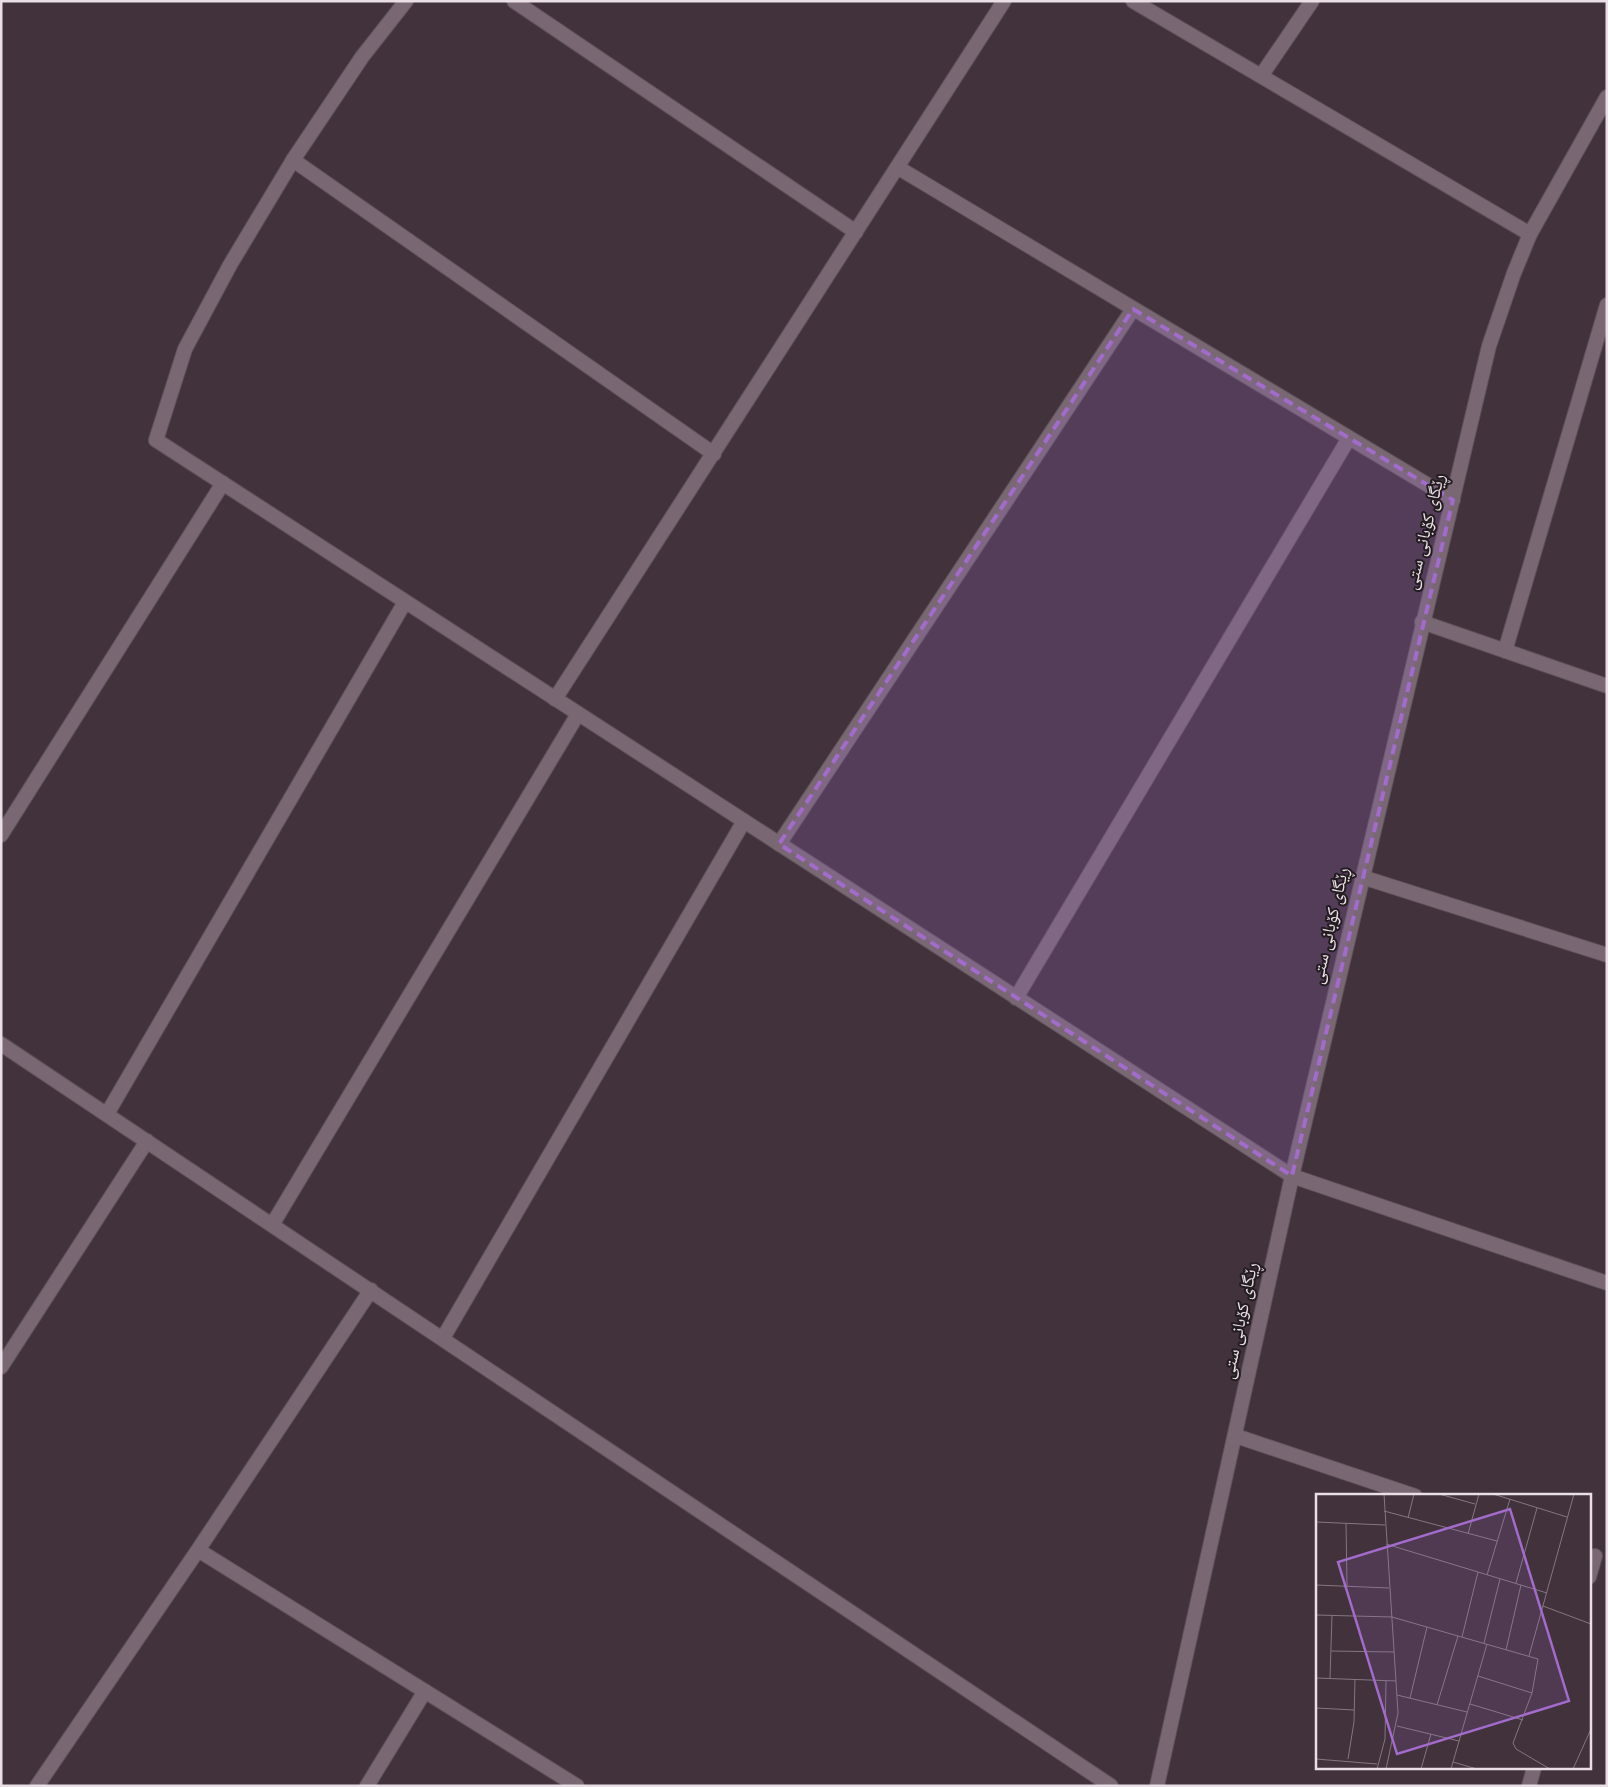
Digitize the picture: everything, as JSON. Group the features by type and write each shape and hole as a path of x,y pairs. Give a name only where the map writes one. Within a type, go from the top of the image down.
{"street":[{"path":"406,1 362,57 293,160 230,265 184,349 156,440 1292,1176 1607,1283"},
{"path":"514,1 856,232"},
{"path":"555,699 1004,1"},
{"path":"1133,1 1530,234"},
{"path":"1262,76 1312,1"},
{"name":"ڕێگای کۆبانی ستی","path":"1157,1786 1236,1436 1292,1176 1422,622 1490,346 1514,273 1530,234 1607,97"},
{"path":"293,160 714,454"},
{"path":"897,167 1453,500"},
{"path":"1505,650 1607,305"},
{"path":"779,844 1133,309"},
{"path":"1016,998 1349,438"},
{"path":"1,835 223,484"},
{"path":"107,1114 405,602"},
{"path":"1422,622 1607,686"},
{"path":"272,1225 578,714"},
{"path":"443,1338 744,822"},
{"path":"1362,877 1607,955"},
{"path":"1,1044 1111,1786"},
{"path":"1,1367 147,1141"},
{"path":"37,1786 198,1550 371,1290"},
{"path":"1236,1436 1409,1494"},
{"path":"198,1550 577,1786"},
{"path":"1590,1574 1597,1557"},
{"path":"367,1786 425,1691"},
{"path":"1529,1786 1533,1770"}],"highlighted area":[{"path":"1133,309 1453,500 1292,1176 779,844"}]}
